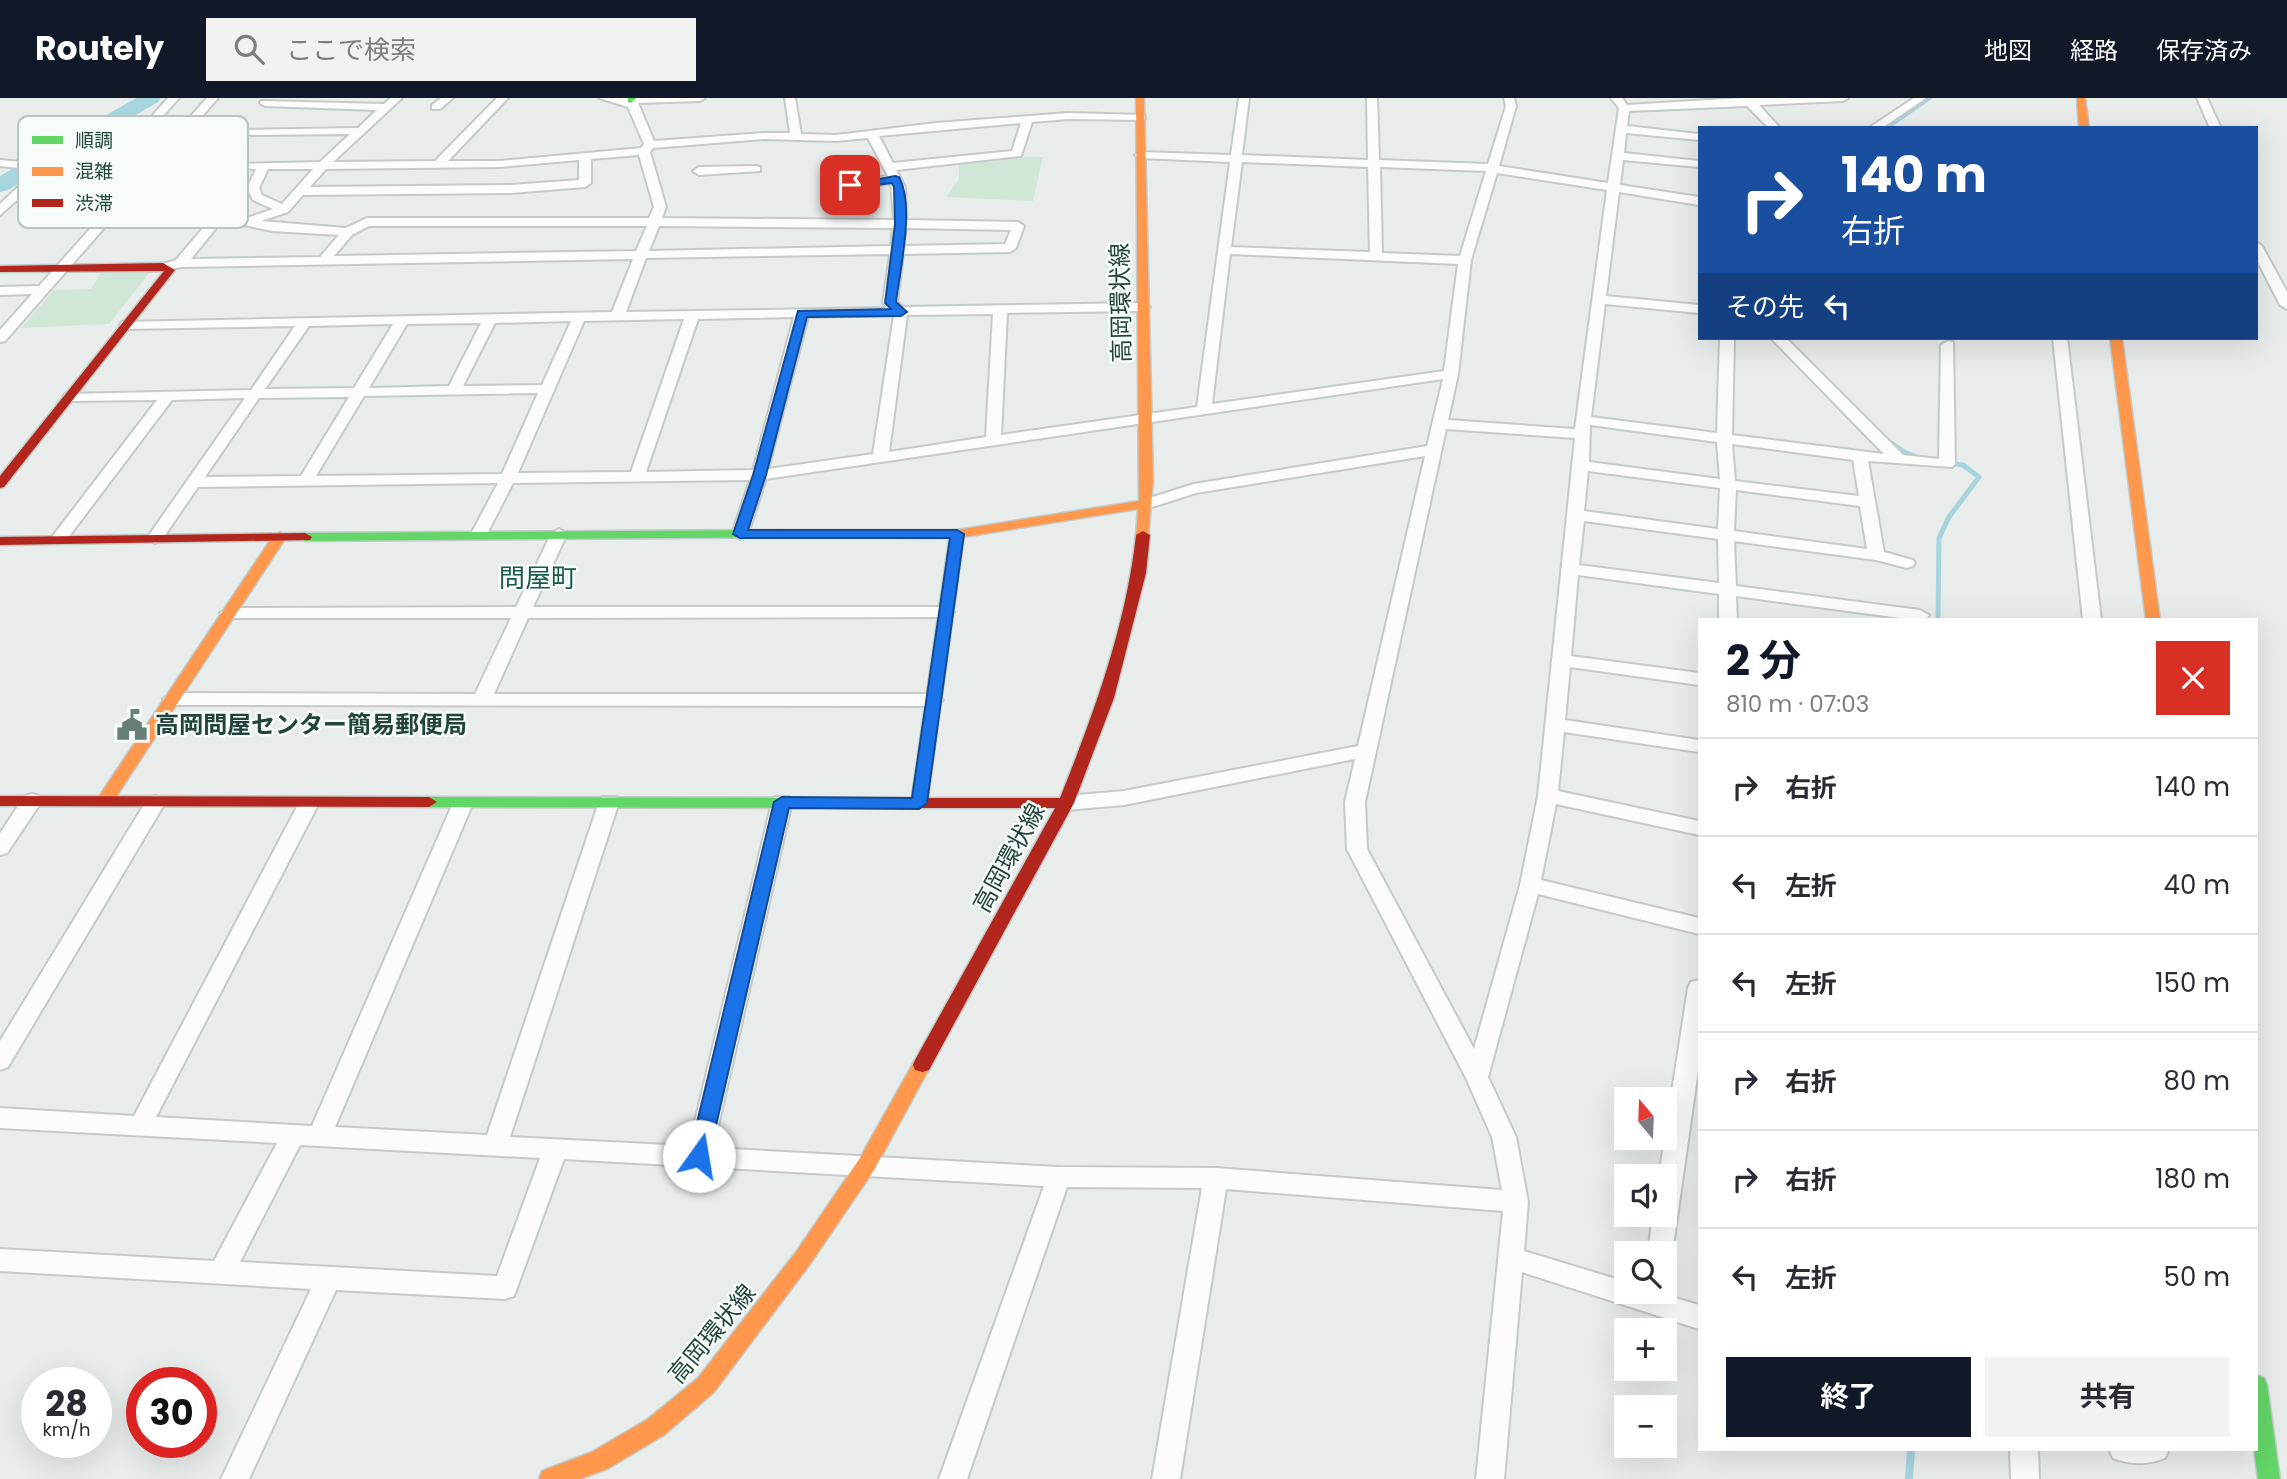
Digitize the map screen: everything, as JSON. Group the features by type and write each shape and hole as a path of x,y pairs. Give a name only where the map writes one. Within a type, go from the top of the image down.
{"street":[{"path":"158,116 174,98"},
{"path":"198,116 214,98"},
{"path":"436,107 448,98"},
{"path":"438,165 467,132 503,98"},
{"path":"604,98 700,98"},
{"path":"790,98 796,135"},
{"name":"高岡環状線","path":"550,1479 599,1461 656,1427 705,1385 803,1258 867,1164 1066,803 1107,698 1139,573 1146,504 1140,98"},
{"path":"1205,411 1244,98"},
{"path":"1372,98 1376,257"},
{"path":"1490,1479 1489,1465 1516,1202 1504,1138 1477,1077 1357,849 1354,802 1441,424 1451,374 1465,260 1490,168 1511,106 1509,98"},
{"path":"1477,1077 1530,885 1548,796 1583,427 1622,129 1624,108 1616,98"},
{"path":"1624,108 1748,100 1843,98"},
{"path":"1877,126 1921,98"},
{"path":"2081,98 2084,126"},
{"path":"2202,98 2215,126"},
{"path":"617,317 660,208 647,148 631,100"},
{"path":"1748,100 1773,126"},
{"path":"265,103 392,102"},
{"path":"248,222 284,209 322,166 392,102"},
{"path":"699,171 759,158 796,135 818,139 936,126 1068,116 1141,117"},
{"path":"828,188 893,173 1017,154 1027,120"},
{"path":"1622,129 1698,137"},
{"path":"251,132 361,131"},
{"path":"872,135 899,187 901,224 895,251 890,303 901,312"},
{"path":"248,166 500,164 585,157 647,148 759,158"},
{"path":"1141,155 1490,168 1698,201"},
{"path":"1617,156 1698,164"},
{"path":"300,191 511,189 585,183 585,157"},
{"path":"0,163 18,164"},
{"path":"263,167 253,188 257,197 284,209"},
{"path":"0,211 18,194"},
{"path":"248,222 272,227 348,233"},
{"path":"0,269 324,260 1010,248 1018,226 367,222 348,233 324,260"},
{"path":"0,338 99,228"},
{"path":"0,484 170,270 209,228"},
{"path":"1223,250 1465,260"},
{"path":"2258,250 2287,305"},
{"path":"0,291 44,290"},
{"path":"1598,299 1698,309"},
{"path":"127,325 1143,307"},
{"path":"993,441 1000,311"},
{"path":"880,459 901,312"},
{"path":"740,534 759,475 802,313"},
{"path":"637,476 692,316"},
{"path":"479,534 509,476 579,318"},
{"path":"454,390 490,319"},
{"path":"306,480 402,321"},
{"path":"155,538 305,322"},
{"path":"1727,340 1724,438 1728,485 1728,618"},
{"path":"1780,340 1899,460"},
{"path":"2060,340 2092,618"},
{"path":"2116,340 2152,618"},
{"path":"1441,424 1583,427 1724,438 1860,456 1947,464 1948,345"},
{"path":"196,482 509,476 759,475 1451,374"},
{"path":"70,397 548,389"},
{"path":"58,540 168,395"},
{"path":"0,541 479,534 957,534 1146,504 1194,489 1433,450"},
{"path":"1860,456 1876,555"},
{"path":"1581,466 1867,502"},
{"path":"1576,515 1876,555 1907,563"},
{"path":"482,699 559,534"},
{"path":"919,803 957,534"},
{"path":"104,802 280,536"},
{"path":"1570,569 1727,591 1846,613 1920,615"},
{"path":"229,613 946,612"},
{"path":"1561,660 1698,679"},
{"path":"172,699 934,700"},
{"path":"1554,724 1698,746"},
{"path":"0,801 1066,803 1124,798 1366,751"},
{"path":"1548,796 1698,828"},
{"path":"0,848 32,801"},
{"path":"495,1147 609,802"},
{"path":"699,1156 782,802"},
{"path":"0,1061 155,803"},
{"path":"141,1126 309,803"},
{"path":"319,1136 463,803"},
{"path":"1530,885 1698,926"},
{"path":"1662,1241 1698,995"},
{"path":"0,1118 495,1147 867,1164 1059,1177 1216,1178 1516,1202"},
{"path":"221,1273 294,1134"},
{"path":"3,1266 221,1273 505,1288 555,1150"},
{"path":"953,1479 1059,1177"},
{"path":"1166,1479 1216,1178"},
{"path":"1512,1258 1614,1286"},
{"path":"234,1479 328,1280"},
{"path":"1670,1304 1698,1317"},
{"path":"2258,1399 2269,1479"},
{"path":"2024,1451 2025,1479"}],"green space":[{"path":"1043,157 1033,201 946,197 959,179 959,162"},
{"path":"150,272 109,324 21,328 54,290 91,289 101,273"}],"waterway":[{"path":"120,116 151,98"},
{"path":"1890,126 1930,98"},
{"path":"0,185 18,175"},
{"path":"1887,440 1904,452 1920,458"},
{"path":"1938,618 1939,538 1949,517 1979,477 1963,465 1948,463"},
{"path":"1909,1479 1911,1451"}],"traffic: fast":[{"path":"305,537 779,534"},
{"path":"919,803 957,534"},
{"path":"429,802 887,803"},
{"path":"2258,1399 2269,1479"}],"traffic: slow":[{"path":"1140,98 1147,481 1143,535"},
{"path":"2081,98 2084,126"},
{"path":"2116,340 2153,618"},
{"path":"779,534 957,534 1146,504"},
{"path":"104,802 280,536"},
{"path":"550,1479 599,1461 656,1427 706,1385 803,1258 867,1164 922,1065"}],"traffic: jam":[{"path":"0,269 163,266 170,270 0,484"},
{"path":"922,1065 1066,803 1107,698 1139,573 1143,535"},
{"path":"0,541 305,537"},
{"path":"0,801 429,802"},
{"path":"887,803 1066,803"}],"place":[{"name":"高岡問屋センター簡易郵便局","path":"132,725"}],"district":[{"name":"問屋町","path":"538,578"}],"route":[{"path":"699,1156 782,802 919,803 957,534 740,534 759,475 802,313 901,312 890,303 895,251 901,224 899,187 895,179 850,185"}]}
